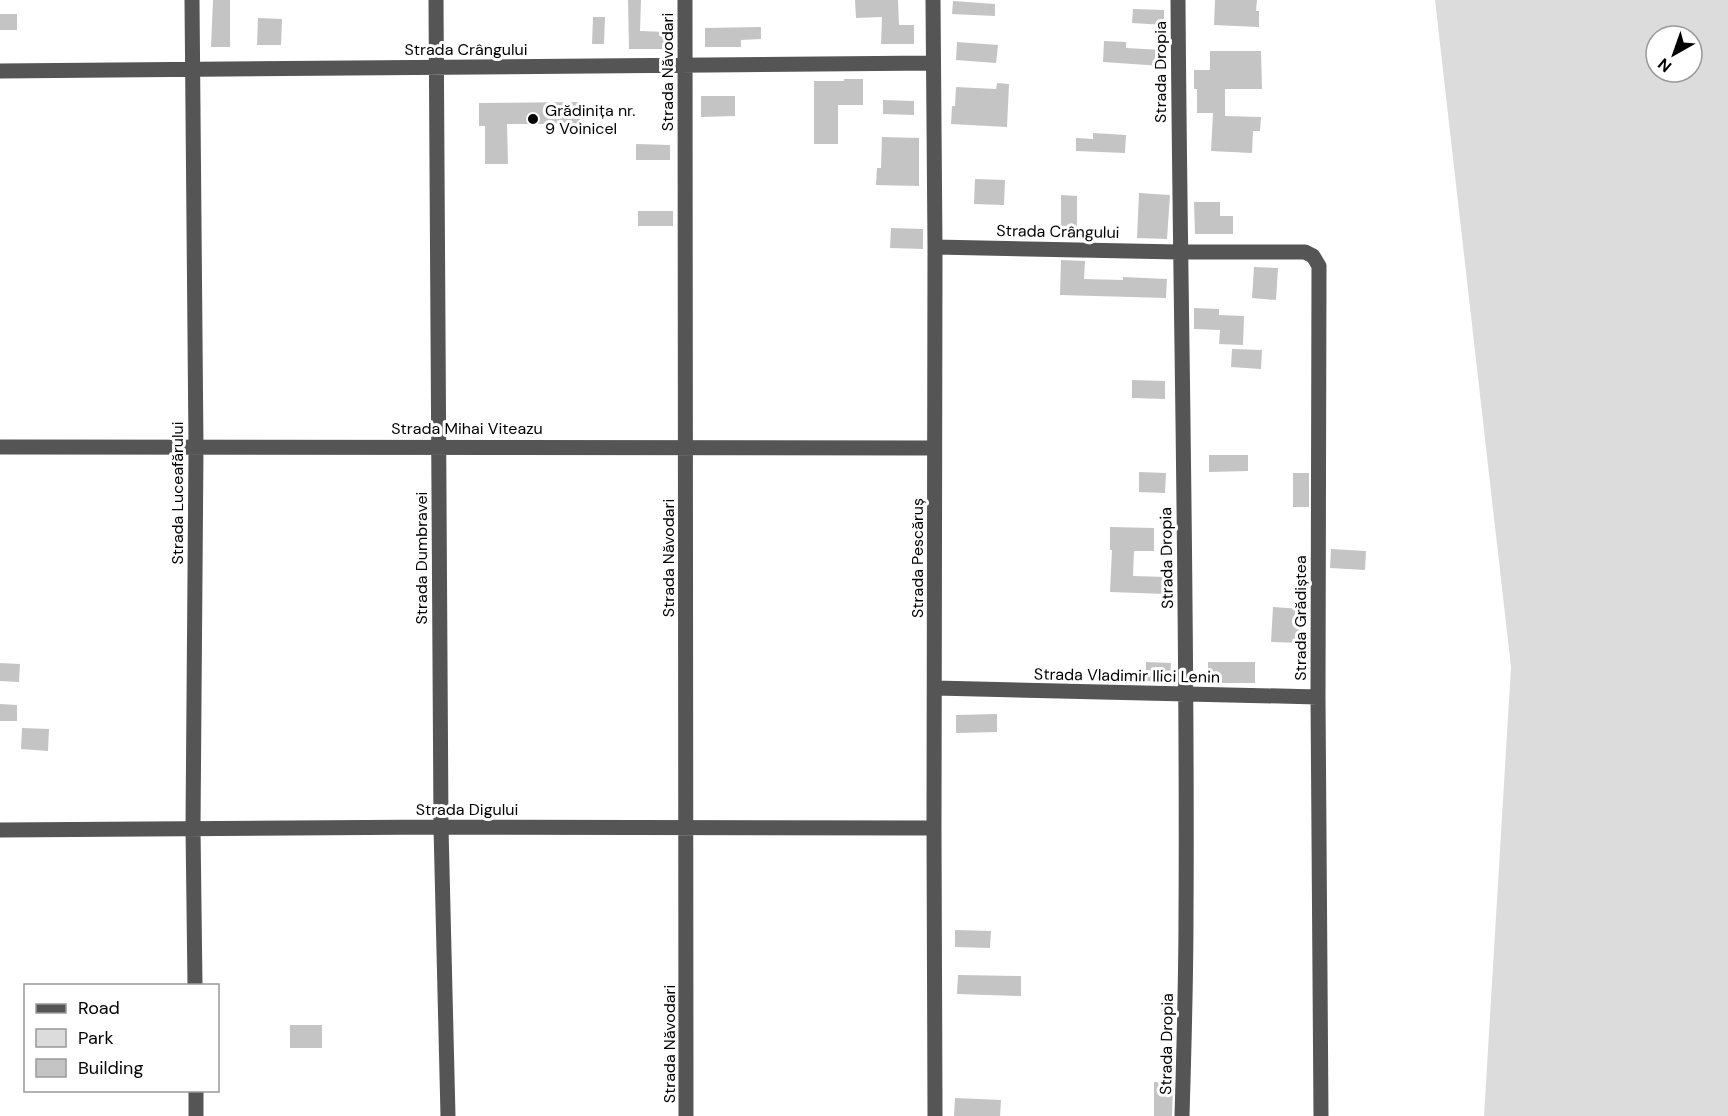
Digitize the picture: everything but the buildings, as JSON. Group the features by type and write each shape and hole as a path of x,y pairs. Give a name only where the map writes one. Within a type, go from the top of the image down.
{"street":[{"name":"Strada Luceafărului","path":"192,0 196,448 193,828 195,984"},
{"name":"Strada Dumbravei","path":"436,0 441,827 448,1116"},
{"name":"Strada Năvodari","path":"685,0 686,1116"},
{"name":"Strada Pescăruș","path":"933,0 936,247 935,1116"},
{"name":"Strada Dropia","path":"1178,0 1179,252 1186,695 1186,917 1182,1116"},
{"name":"Strada Crângului","path":"0,71 933,63"},
{"name":"Strada Crângului","path":"936,247 1179,252"},
{"name":"Strada Grădiștea","path":"1179,252 1305,252 1312,256 1318,266 1321,1116"},
{"name":"Strada Mihai Viteazu","path":"0,447 934,448"},
{"name":"Strada Vladimir Ilici Lenin","path":"935,688 1318,697"},
{"name":"Strada Digului","path":"0,830 441,827 934,828"},
{"path":"196,1092 196,1116"}],"green space":[{"path":"1435,0 1728,0 1728,1116 1484,1116 1511,667"}],"place":[{"name":"Grădinița nr. 9 Voinicel","path":"533,119"}]}
